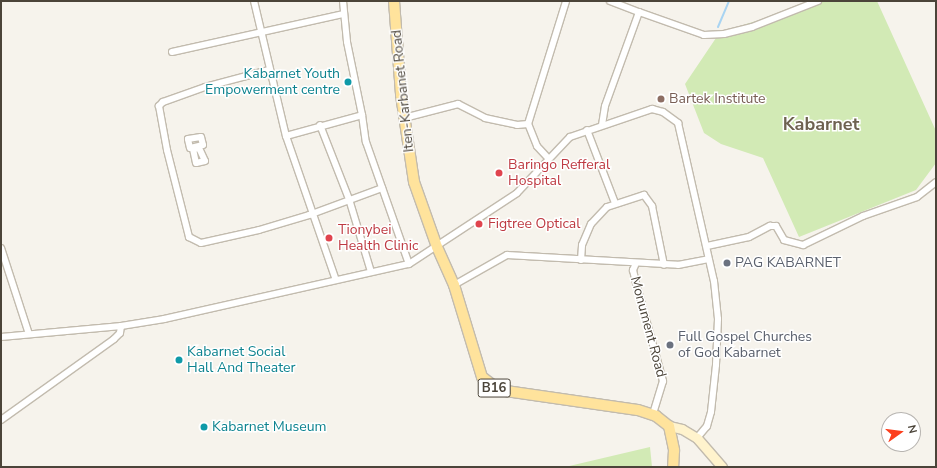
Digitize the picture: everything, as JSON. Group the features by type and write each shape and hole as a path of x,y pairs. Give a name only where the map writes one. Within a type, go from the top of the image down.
{"main road":[{"name":"Iten-Karbanet Road","path":"394,1 404,118 414,182 437,247"},
{"name":"B16","path":"437,247 454,284 482,377 490,386 499,390 653,414 669,426"},
{"path":"673,467 674,450 669,426 682,429 697,438 722,467"}],"street":[{"path":"254,1 286,136 336,280"},
{"path":"343,1 347,42 366,142 409,264"},
{"path":"548,158 537,146 528,124 566,1"},
{"path":"610,1 704,34 724,34 752,26 818,1"},
{"path":"602,125 605,106 639,12"},
{"path":"172,52 344,14"},
{"path":"270,70 205,87 163,102 159,106 187,230 190,237 201,243 275,226 382,188"},
{"path":"404,118 458,104 485,118 516,125 528,124"},
{"path":"1,337 121,326 409,264 517,193 538,172 548,158 570,137 652,109 663,112 678,122 707,246 718,319 716,365 711,412 707,426 697,438"},
{"path":"286,136 320,125 362,115"},
{"path":"320,125 349,199 372,272"},
{"path":"587,130 615,203"},
{"path":"707,246 749,237 770,226 776,226 784,240 802,244 863,216 917,196 936,182"},
{"path":"581,260 582,245 592,224 615,203 640,196 647,198 652,206 664,264"},
{"path":"1,248 29,334"},
{"path":"454,284 507,255 678,265 708,259"},
{"name":"Monument Road","path":"636,263 633,270 636,283 664,381 653,414"},
{"path":"1,420 114,339 120,333 121,326"}],"green space":[{"path":"821,1 877,1 936,131 936,163 916,190 799,237 763,158 721,144 704,133 685,84 720,32"},
{"path":"650,447 652,467 565,467"}],"waterway":[{"path":"718,27 729,1"}],"place":[{"name":"Kabarnet Youth Empowerment centre","path":"348,82"},
{"name":"Bartek Institute","path":"661,99"},
{"name":"Baringo Refferal Hospital","path":"499,173"},
{"name":"Figtree Optical","path":"479,224"},
{"name":"Tionybei Health Clinic","path":"329,238"},
{"name":"PAG KABARNET","path":"727,263"},
{"name":"Full Gospel Churches of God Kabarnet","path":"670,345"},
{"name":"Kabarnet Social Hall And Theater","path":"179,360"},
{"name":"Kabarnet Museum","path":"204,427"}],"district":[{"name":"Kabarnet","path":"821,124"}]}
